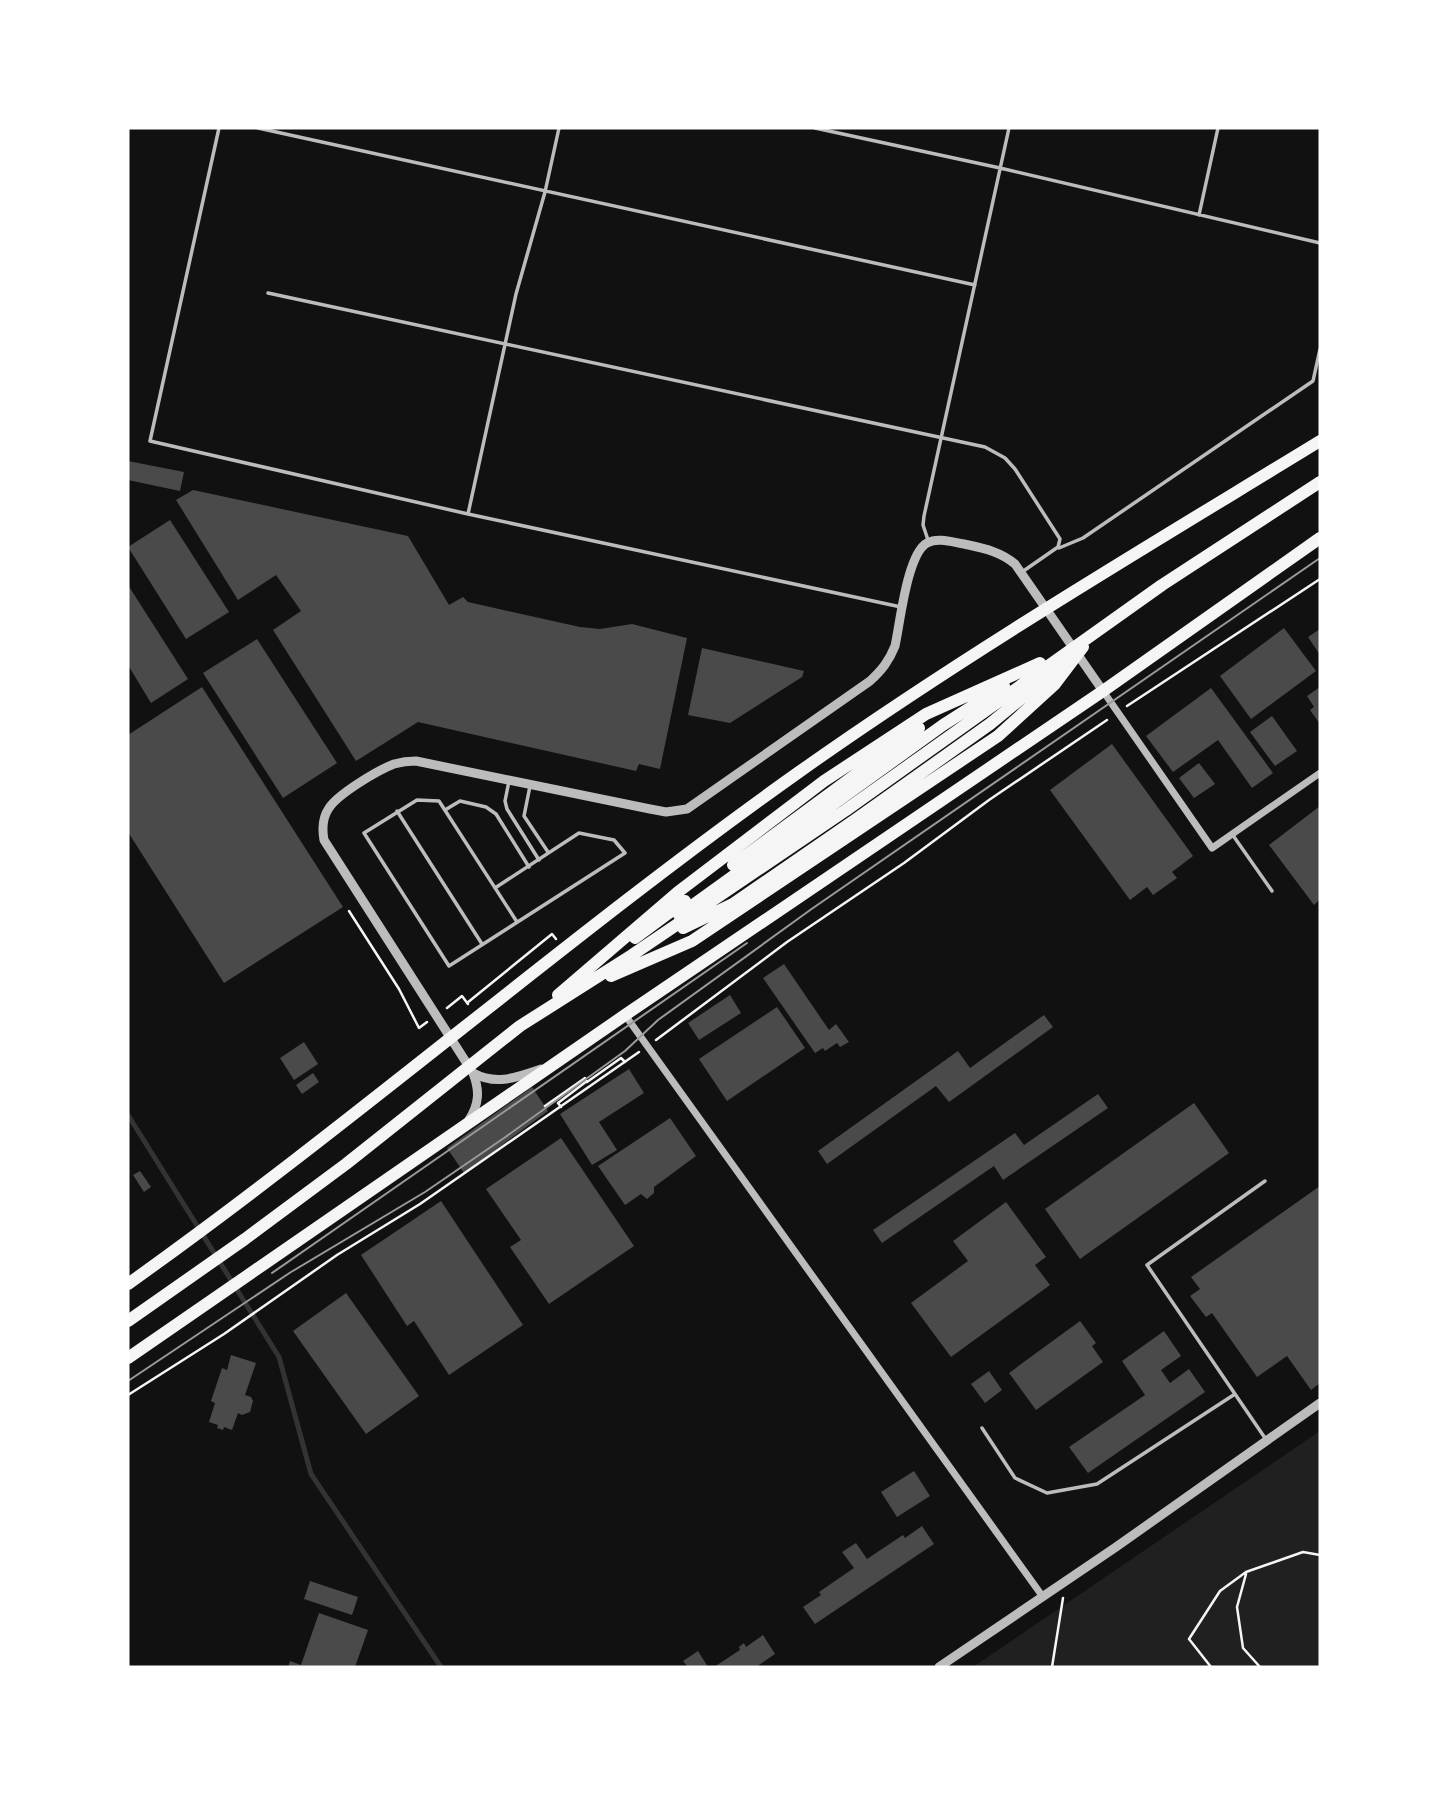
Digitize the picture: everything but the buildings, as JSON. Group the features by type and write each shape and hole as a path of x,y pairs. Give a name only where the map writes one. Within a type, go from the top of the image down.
{"highway":[{"path":"128,1279 226,1208 585,930 800,773 1048,609 1320,440"},
{"path":"128,1284 227,1214 630,897 800,771 955,668 1320,440"},
{"path":"520,1026 632,955 846,810 1116,616 1320,482"},
{"path":"128,1358 625,1015 1103,691 1320,538"},
{"path":"632,955 692,904 943,725 1146,596"},
{"path":"644,947 745,896 990,724 1116,616"},
{"path":"577,990 692,941 860,830 998,736 1055,684 1083,647"},
{"path":"128,1321 346,1164 562,992 678,892 824,781 926,714 1040,663"}],"street":[{"path":"465,1127 478,1101 473,1073 330,852 322,829 324,818 335,801 380,771 403,761 427,762 666,812 687,809 870,681 889,661 895,646 916,555 929,541 946,540 1000,553 1022,572 1212,848 1320,774"},
{"path":"625,1015 1043,1597"},
{"path":"473,1073 491,1080 508,1080 555,1065"},
{"path":"939,1667 1320,1403"}],"lane":[{"path":"219,128 150,441 468,514 903,608"},
{"path":"258,128 975,285"},
{"path":"468,514 516,294 545,192 559,128"},
{"path":"815,128 1320,243"},
{"path":"929,541 923,525 924,516 1009,128"},
{"path":"1199,215 1218,128"},
{"path":"268,293 985,447 1010,463 1060,539 1058,547 1022,572"},
{"path":"1054,550 1083,538 1313,381 1320,349"},
{"path":"510,779 505,806 539,860"},
{"path":"530,783 524,816 548,852"},
{"path":"495,888 572,836 582,833 614,840 625,853 449,966 365,833 397,811 421,799 436,800 517,922"},
{"path":"445,810 460,801 490,808 529,867"},
{"path":"397,811 482,944"},
{"path":"1233,834 1272,891"},
{"path":"1265,1181 1147,1265 1266,1440"},
{"path":"982,1428 1015,1478 1047,1493 1097,1484 1235,1394"}],"path":[{"path":"128,1395 224,1334 337,1255 420,1205 625,1062 787,942 904,863 989,800 1320,579"},
{"path":"349,911 399,989 416,1023"},
{"path":"561,1107 558,1103 621,1058 625,1062"},
{"path":"545,1107 585,1078 587,1082"},
{"path":"1211,1667 1189,1639 1220,1591 1246,1572 1303,1552 1320,1555"},
{"path":"1246,1572 1237,1607 1243,1648 1260,1667"},
{"path":"1052,1667 1065,1581"}],"shaded area":[{"path":"1320,1431 1320,1667 973,1667"}],"waterway":[{"path":"128,1115 279,1357 311,1474 441,1667"}],"tram line":[{"path":"128,1381 291,1272 425,1192 504,1138 625,1051 658,1020 813,908 1320,558"},
{"path":"272,1273 747,943"}]}
